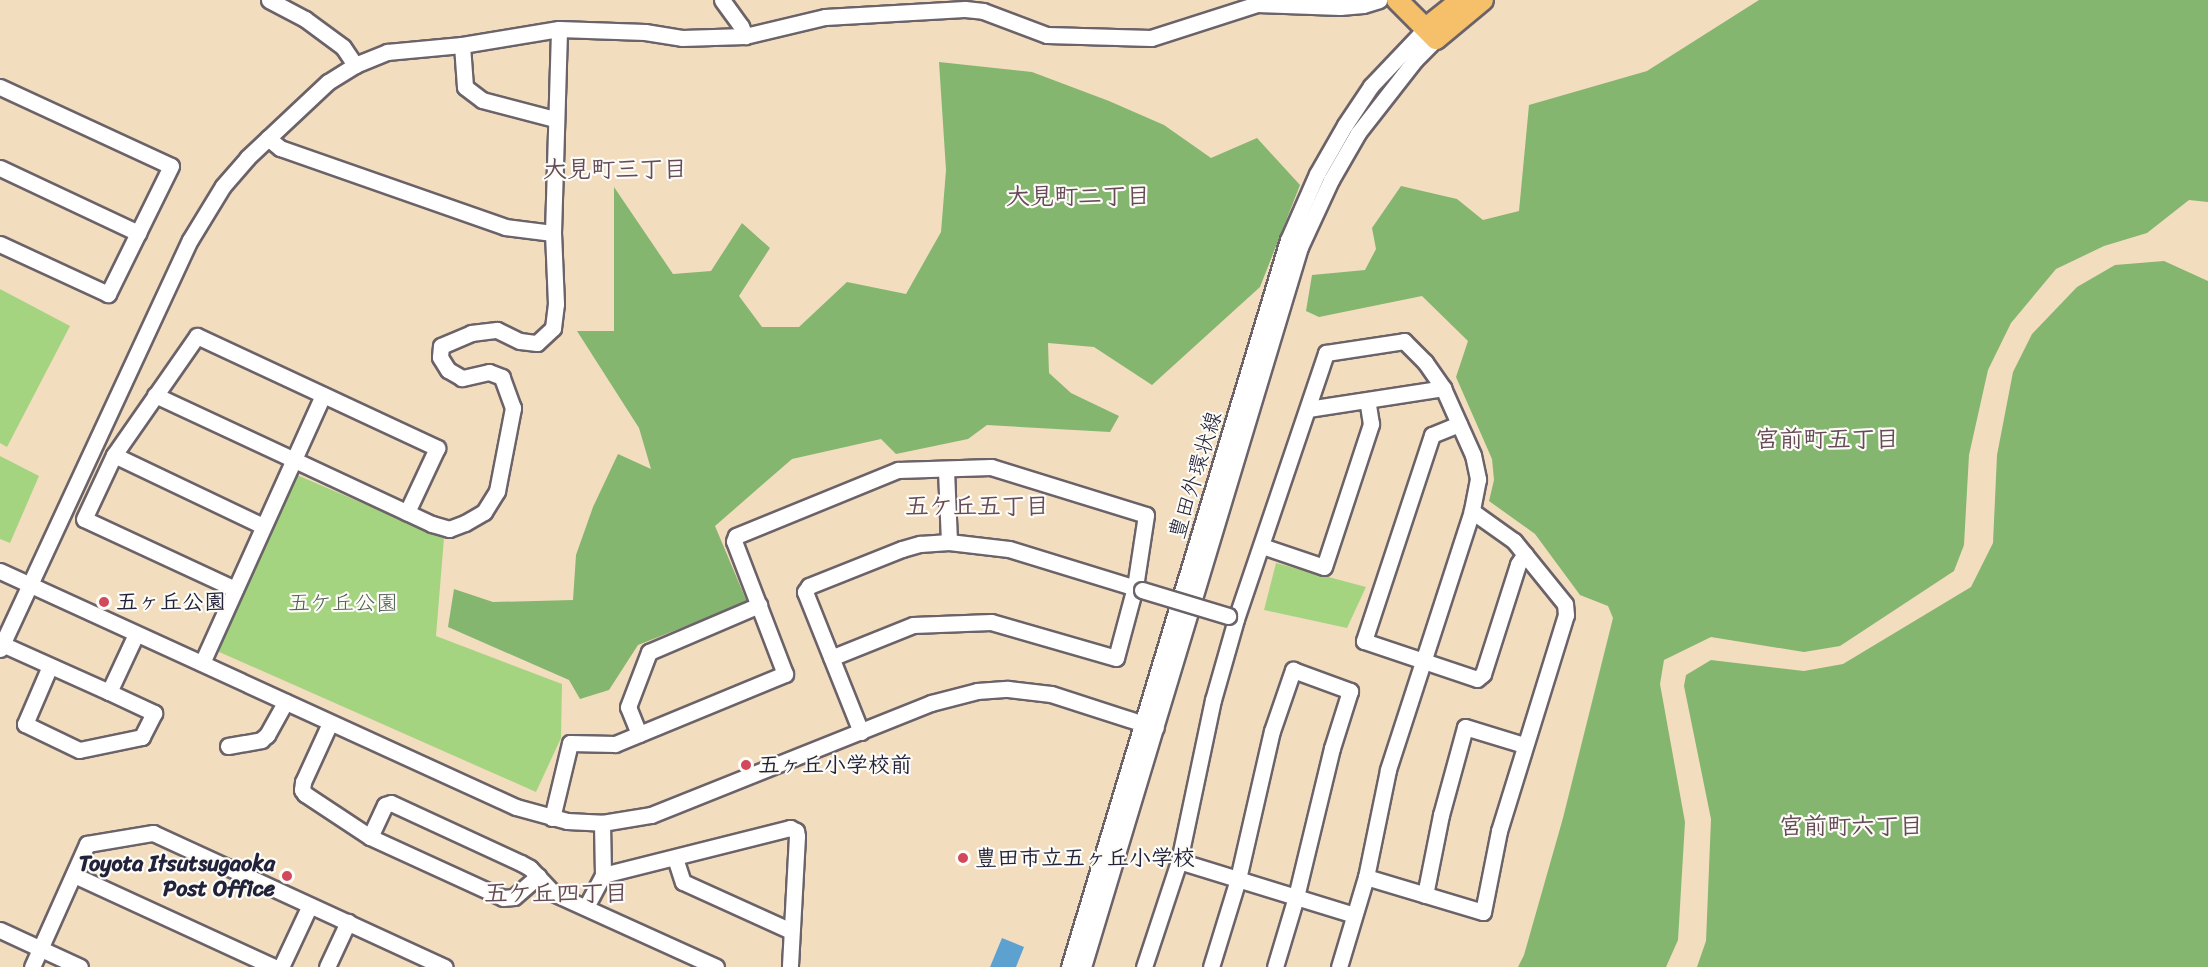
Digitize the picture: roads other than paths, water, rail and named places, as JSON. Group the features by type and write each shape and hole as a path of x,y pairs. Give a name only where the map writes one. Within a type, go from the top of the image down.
{"main road":[{"path":"1396,0 1431,33"},
{"path":"1431,33 1461,0"},
{"path":"1431,33 1483,0"}],"street":[{"path":"268,0 305,19 343,47 355,65"},
{"path":"722,0 741,26 745,36"},
{"path":"51,666 24,724 79,750 142,737 154,713 51,666 1,647 190,240 223,186 268,138 328,82 355,65 387,52 462,45 560,29 645,32 682,38 745,36 825,17 965,9 983,11 1047,35 1151,38 1256,2 1340,7 1363,6 1379,0"},
{"path":"155,395 432,524 449,529 484,512 497,491 513,408 502,377 489,372 462,378 448,370 440,357 441,346 471,333 497,330 520,341 537,343 552,328 556,304 553,233 555,119 560,29"},
{"name":"豊田外環状線","path":"1069,967 1089,908 1141,722 1213,496 1288,240 1317,174 1371,86 1431,33"},
{"name":"豊田外環状線","path":"1083,967 1300,246 1331,180 1358,133 1415,60 1431,33"},
{"path":"462,45 465,87 482,100 555,119"},
{"path":"0,87 171,166 108,294 0,244"},
{"path":"268,138 280,148 505,227 553,233"},
{"path":"0,168 138,232"},
{"path":"235,590 84,519 114,455 196,336 437,448 407,512"},
{"path":"1144,967 1179,861 1232,617 1262,546 1326,353 1404,340 1425,362 1443,388 1473,455 1478,479 1472,511 1388,770 1366,877 1339,967"},
{"path":"1308,409 1443,388"},
{"path":"202,663 323,395"},
{"path":"1262,546 1324,567 1371,424 1367,400"},
{"path":"1459,424 1432,435 1364,641 1477,679 1483,674 1518,564 1525,554"},
{"path":"114,455 263,526"},
{"path":"552,818 570,743 615,744 785,674 734,541 736,536 898,471 991,467 1145,514 1147,518 1139,588 1118,655 1112,659 991,622 913,625 831,658"},
{"path":"946,470 949,542"},
{"path":"1366,877 1483,912 1499,831 1566,615 1564,604 1514,541 1472,511"},
{"path":"861,732 805,592 809,586 902,549 920,544 949,542 1009,549 1232,617"},
{"path":"0,571 516,807 552,818 602,823 651,815 948,697 992,689 1051,694 1156,728"},
{"path":"639,734 628,707 649,652 759,605"},
{"path":"109,692 136,633"},
{"path":"1211,967 1238,879 1272,731 1293,670 1350,691 1332,748 1296,897 1275,967"},
{"path":"228,746 261,740 285,702"},
{"path":"330,723 303,782 302,790 370,837 507,899 518,894 538,876"},
{"path":"1425,895 1441,815 1465,727 1524,745"},
{"path":"370,837 385,805 391,803 521,863 553,892 716,967"},
{"path":"586,907 603,875 602,823"},
{"path":"603,875 789,828 796,831 798,836 790,967"},
{"path":"32,967 87,844 153,833 445,967"},
{"path":"675,858 683,882 791,931"},
{"path":"1179,861 1354,915"},
{"path":"74,875 274,967"},
{"path":"281,967 310,905"},
{"path":"327,967 348,922"},
{"path":"0,930 80,967"}],"water":[{"path":"1002,938 1024,947 1016,967 990,967"}],"place":[{"name":"五ヶ丘公園","path":"104,602"},
{"name":"五ヶ丘小学校前","path":"746,765"},
{"name":"豊田市立五ヶ丘小学校","path":"963,858"},
{"name":"Toyota Itsutsugaoka Post Office","path":"287,876"}],"district":[{"name":"大見町三丁目","path":"615,170"},
{"name":"大見町二丁目","path":"1078,197"},
{"name":"宮前町五丁目","path":"1827,440"},
{"name":"五ケ丘五丁目","path":"977,507"},
{"name":"宮前町六丁目","path":"1851,827"},
{"name":"五ケ丘四丁目","path":"556,894"}],"park label":[{"name":"五ケ丘公園","path":"343,603"}]}
